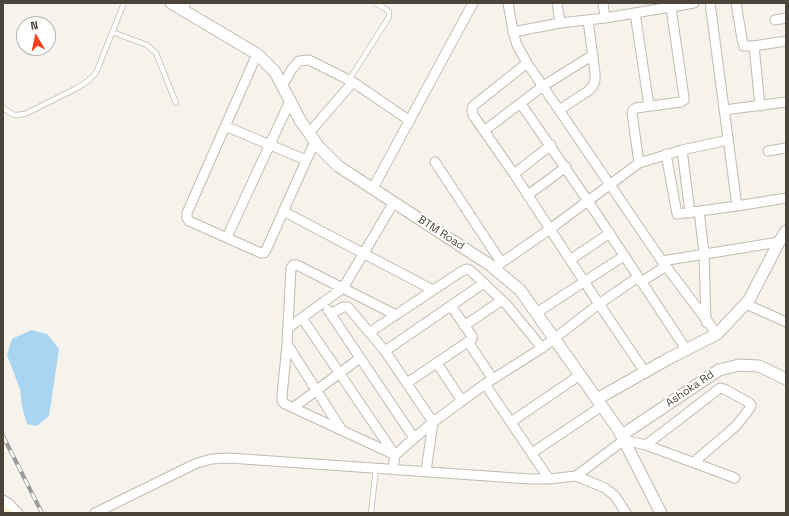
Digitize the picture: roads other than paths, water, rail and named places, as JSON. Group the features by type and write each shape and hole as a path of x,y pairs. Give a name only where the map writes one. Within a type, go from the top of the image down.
{"street":[{"name":"BTM Road","path":"171,3 186,7 257,54 275,72 300,120 312,137 338,166 498,265 520,290 600,402 623,438 661,513"},
{"path":"373,188 473,3"},
{"path":"508,3 517,45 527,63 664,263 706,322 717,334"},
{"path":"557,3 560,23"},
{"path":"603,3 605,18"},
{"path":"513,32 560,23 635,13 650,7 671,8 694,3"},
{"path":"710,3 737,206"},
{"path":"736,3 743,43 747,47 786,41"},
{"path":"639,163 632,110 636,108 681,102 684,100 671,8"},
{"path":"635,13 649,106"},
{"path":"775,20 786,18"},
{"path":"560,110 593,86 595,80 596,73 588,20"},
{"path":"754,46 760,106"},
{"path":"257,54 187,213 187,218 189,221 260,253 266,250 306,160 312,137 351,81"},
{"path":"484,131 543,86 593,55"},
{"path":"282,86 292,69 299,61 309,60 351,81 410,121"},
{"path":"527,63 473,106 473,115 514,174 645,372"},
{"path":"227,237 290,101"},
{"path":"724,110 786,102"},
{"path":"521,104 566,167 686,350"},
{"path":"225,126 306,160"},
{"path":"435,162 498,265 550,229 639,163 666,154 728,140"},
{"path":"514,174 551,145"},
{"path":"768,151 786,148"},
{"path":"682,150 690,213"},
{"path":"666,154 675,212 679,215 786,198"},
{"path":"528,195 566,167"},
{"path":"288,328 343,288 394,202"},
{"path":"283,212 433,290"},
{"path":"699,212 704,253 706,322"},
{"path":"532,453 600,402 645,372 717,334 749,300 786,231"},
{"path":"570,260 610,233"},
{"path":"394,455 433,422 489,381 542,348 599,304 640,280 664,263 704,253 779,242"},
{"path":"536,313 624,256"},
{"path":"394,455 285,404 282,401 288,328 290,268 293,265 297,265 396,315"},
{"path":"370,332 467,269 502,300 542,348"},
{"path":"385,351 484,283"},
{"path":"464,326 502,300"},
{"path":"323,303 414,438"},
{"path":"746,304 786,322"},
{"path":"331,314 346,306 385,351 433,422 426,471"},
{"path":"407,383 472,339 472,336 451,306"},
{"path":"302,318 394,455 393,470"},
{"path":"468,342 511,422 550,479"},
{"path":"287,344 341,430"},
{"path":"294,407 360,358"},
{"path":"437,363 462,401"},
{"name":"Ashoka Rd","path":"623,438 719,370 739,364 758,366 786,380"},
{"path":"511,422 580,375"},
{"path":"646,446 720,388 748,402 751,405 750,408 736,426 694,462"},
{"path":"576,476 623,438 736,478"},
{"path":"95,513 197,463 212,459 229,458 530,479 550,479 576,476 605,488 615,496 626,513"},
{"path":"3,500 18,513"}],"lane":[{"path":"3,108 14,115 25,114 88,81 96,73 124,3"},
{"path":"351,81 389,17 389,12 376,3"},
{"path":"112,32 147,45 156,53 176,103"},
{"path":"371,513 376,468"}],"water":[{"path":"31,330 47,334 59,349 49,416 37,426 27,424 22,407 20,389 7,355 12,339"}],"railway":[{"path":"3,436 42,513"}]}
